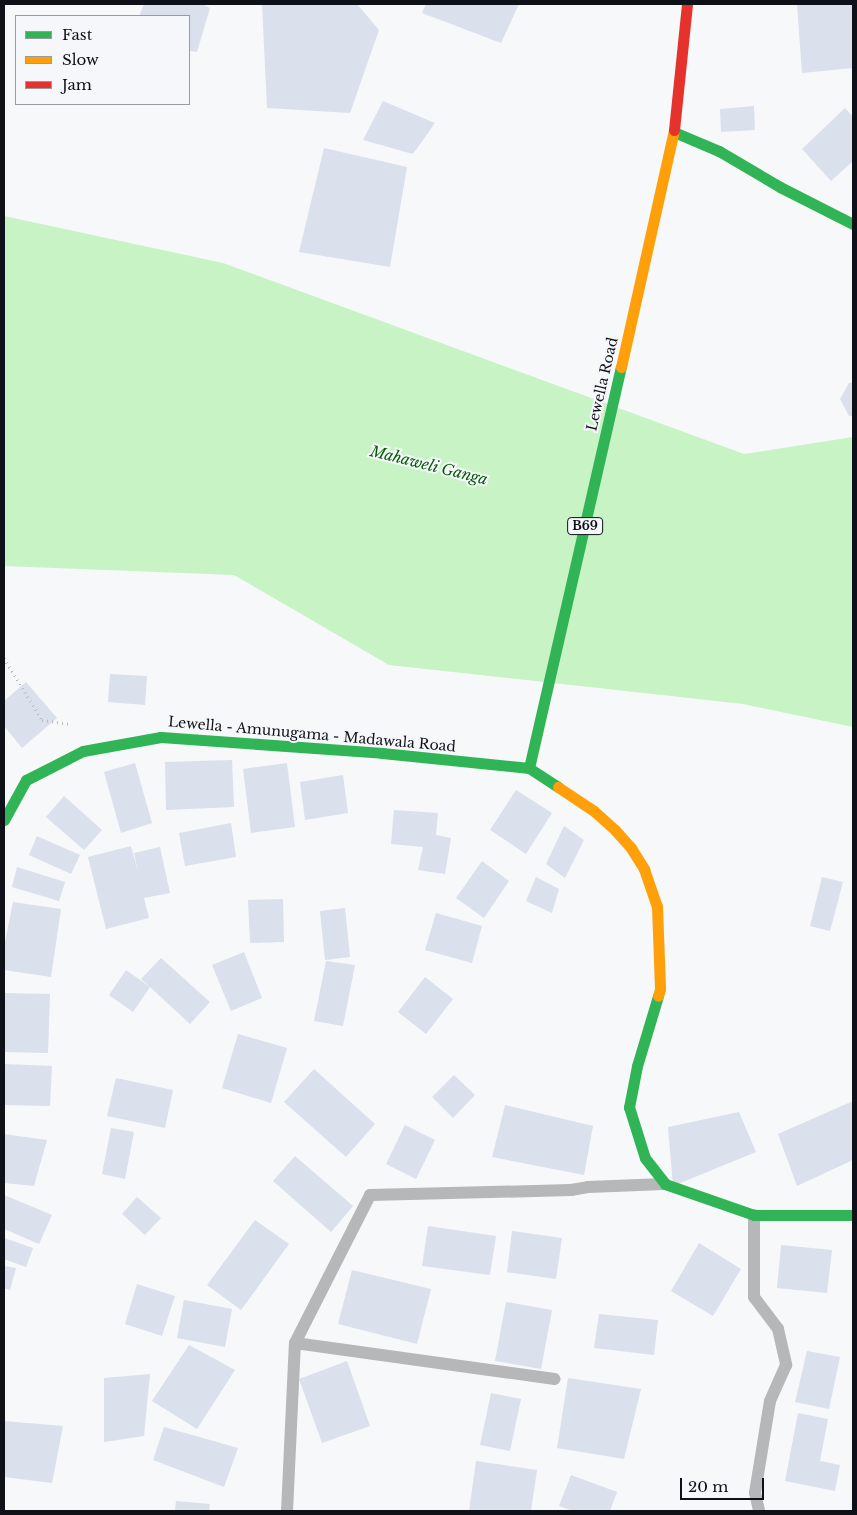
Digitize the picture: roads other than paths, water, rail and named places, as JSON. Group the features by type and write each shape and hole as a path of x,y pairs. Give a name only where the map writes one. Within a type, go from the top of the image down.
{"main road":[{"name":"Lewella Road","path":"529,768 674,132 688,4"},
{"path":"674,132 719,152 780,187 853,224"},
{"name":"Lewella - Amunugama - Madawala Road","path":"4,820 26,780 83,751 162,737 382,752 529,768"},
{"path":"529,768 587,806 615,830 631,848 644,870 657,906 660,989 637,1066 629,1107 645,1158 665,1184 754,1215 853,1215"}],"lane":[{"path":"287,1511 295,1343 370,1195 571,1190 588,1187 665,1184"},
{"path":"754,1215 754,1297 778,1329 786,1365 770,1401 755,1493 759,1511"},
{"path":"295,1343 555,1379"}],"water":[{"name":"Mahaweli Ganga","path":"4,216 223,263 744,454 853,437 853,727 743,704 389,665 234,575 4,566"}]}
